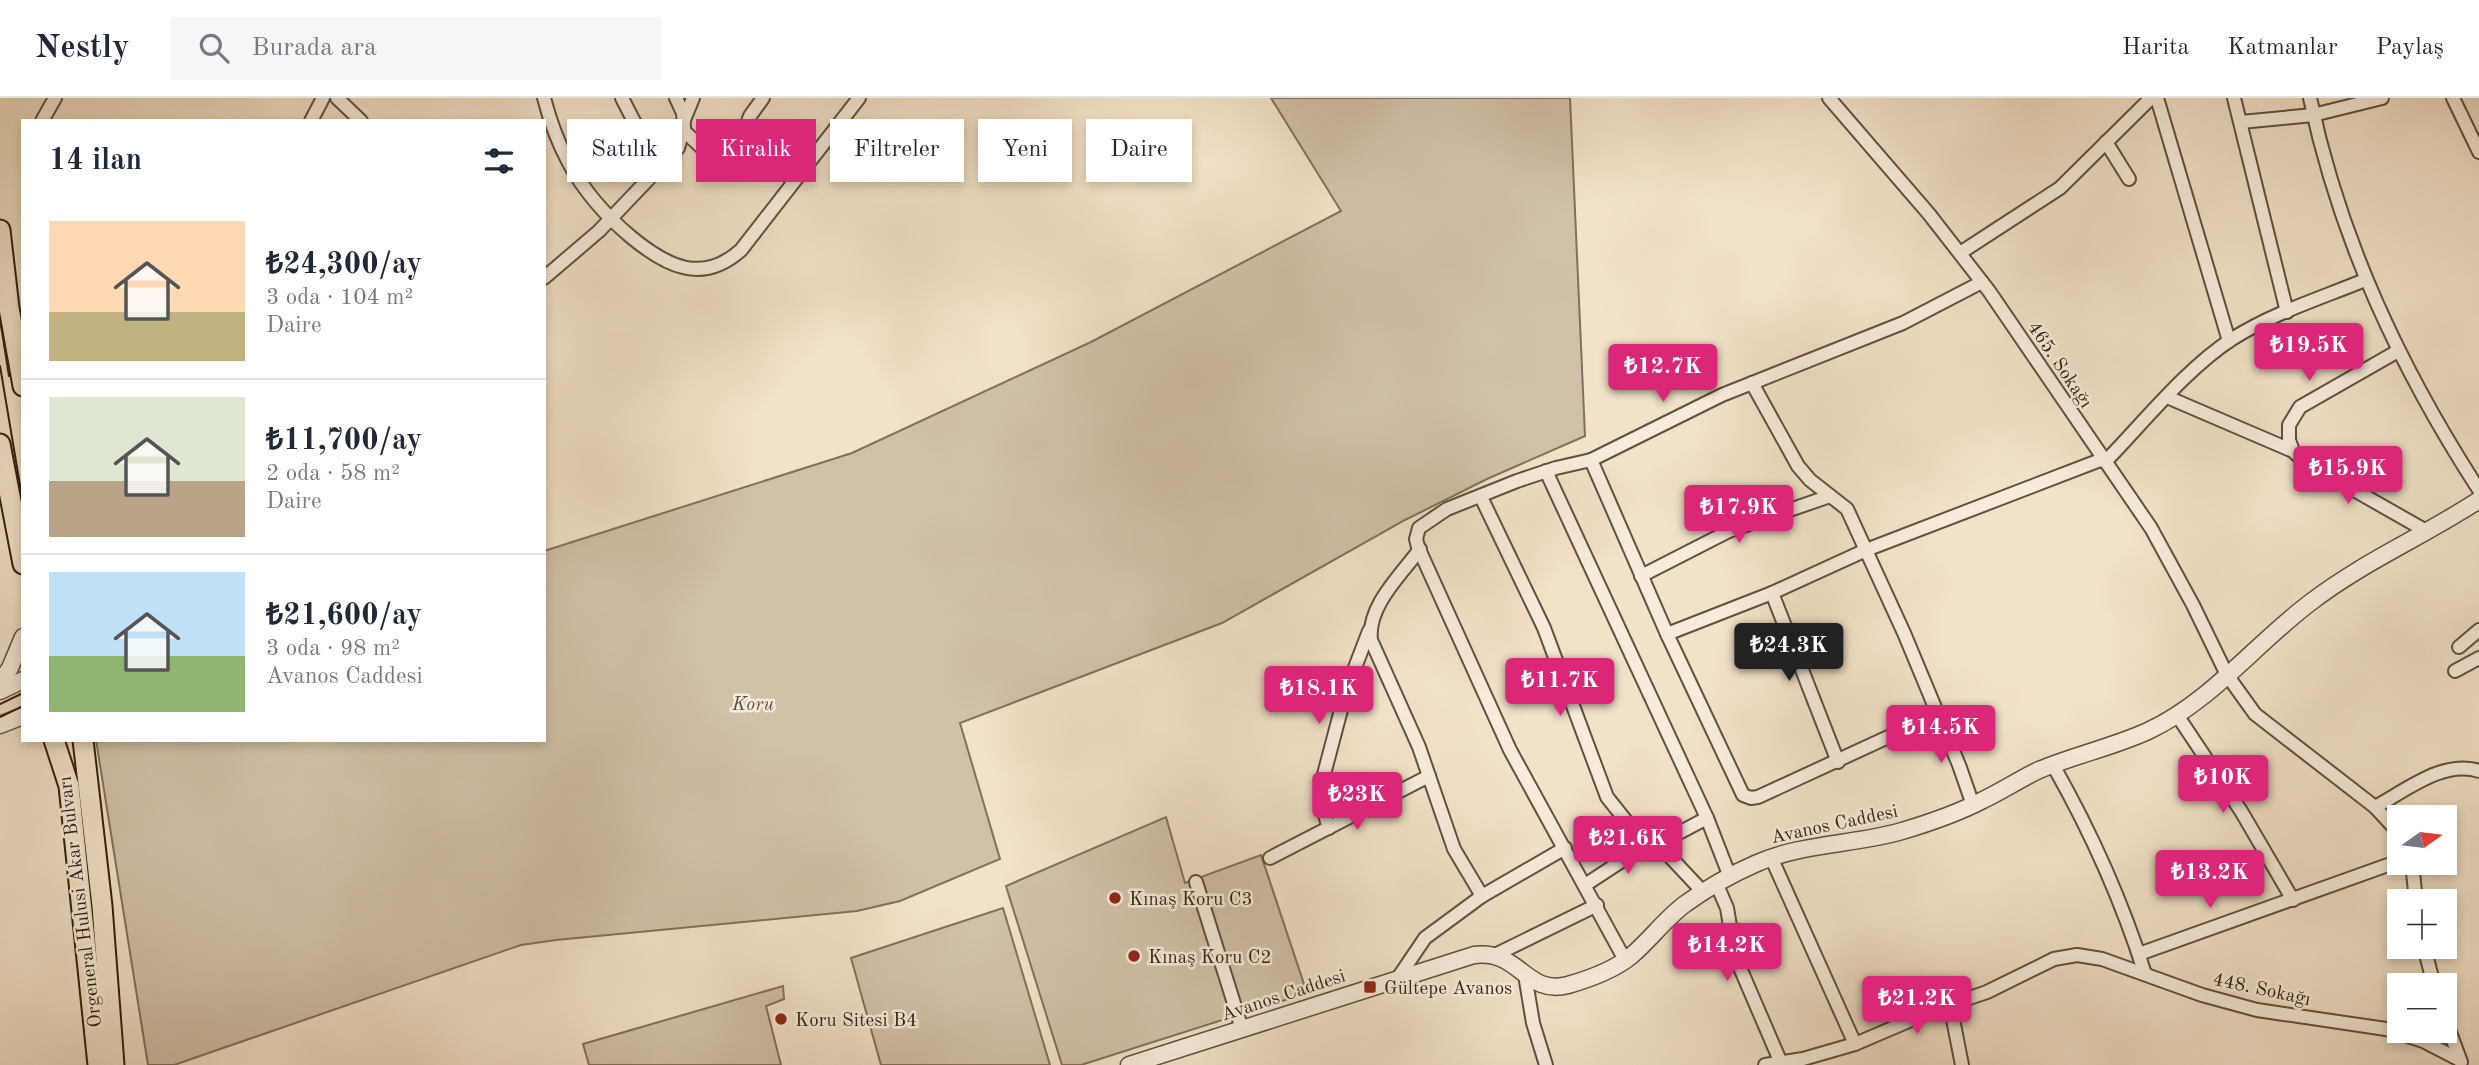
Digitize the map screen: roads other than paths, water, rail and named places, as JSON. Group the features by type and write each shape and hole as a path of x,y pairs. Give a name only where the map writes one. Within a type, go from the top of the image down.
{"main road":[{"path":"0,230 16,310 21,364"},
{"path":"0,444 5,489 21,556"},
{"name":"Orgeneral Hulusi Akar Bulvarı","path":"83,742 102,906 114,1065"},
{"name":"Orgeneral Hulusi Akar Bulvarı","path":"54,746 69,786 98,1065"}],"street":[{"path":"43,119 55,98"},
{"path":"312,119 323,98"},
{"path":"337,98 359,119"},
{"path":"544,98 554,131 570,164 588,193 610,219 648,251 672,265 699,270 722,263 741,250 859,98"},
{"path":"622,98 632,119"},
{"path":"676,98 684,126 715,160 728,161 736,153 750,116 762,98"},
{"path":"682,133 693,98"},
{"name":"465. Sokağı","path":"1829,98 1929,214 1982,282 2164,549 2227,675 2255,715 2375,807 2387,820"},
{"path":"1959,253 2060,188 2151,98"},
{"path":"2157,98 2229,341"},
{"path":"2234,98 2287,312"},
{"path":"2310,98 2333,191 2365,280 2398,351 2479,490"},
{"path":"2241,122 2313,115 2382,98"},
{"path":"2453,98 2479,152"},
{"path":"2106,142 2129,178"},
{"path":"546,276 583,246 646,182"},
{"path":"1667,634 1772,593 1866,550 2104,461 2198,365 2229,341 2287,312 2365,280"},
{"path":"1625,960 1510,750 1420,550 1416,539 1422,525 1447,509 1546,471 1591,460 1692,409 1903,323 1982,282"},
{"path":"2293,451 2289,440 2289,425 2300,407 2398,351"},
{"path":"1752,383 1798,466 1847,509 1904,633 1973,805"},
{"path":"2167,397 2293,451 2305,462 2428,532"},
{"path":"1591,460 1667,634 1743,795 1758,797 1936,715"},
{"path":"1546,471 1707,818 1717,885 1727,908 1732,949 1781,1063"},
{"path":"1481,496 1544,628 1601,785 1622,818 1639,834 1717,885"},
{"path":"1641,576 1729,531 1830,496"},
{"name":"Avanos Caddesi","path":"1129,1065 1474,955 1495,955 1515,964 1525,975 1545,985 1561,986 1605,972 1625,960 1685,904 1771,858 1898,832 1973,805 2053,765 2134,737 2177,715 2206,694 2314,599 2351,574 2428,532 2479,500"},
{"path":"1329,828 1322,805 1323,778 1349,680 1383,598 1420,550"},
{"path":"1772,593 1838,762"},
{"path":"1370,628 1372,647 1419,747 1454,849 1482,897"},
{"path":"2459,647 2479,630"},
{"path":"0,683 21,642"},
{"path":"2455,671 2479,658"},
{"path":"0,691 21,681"},
{"path":"2177,715 2241,811 2293,900"},
{"path":"2053,765 2102,858 2145,974"},
{"path":"2375,807 2446,769 2462,767 2479,771"},
{"path":"1270,858 1429,776"},
{"path":"1585,884 1655,842 1707,818"},
{"path":"1398,978 1425,938 1482,897 1565,848"},
{"path":"1771,858 1855,1044"},
{"path":"2139,954 2387,865"},
{"path":"1196,882 1242,1029"},
{"path":"1495,955 1597,905"},
{"name":"448. Sokağı","path":"1950,1004 1987,992 2054,959 2086,956 2202,995 2258,1010 2386,1029 2423,1041 2461,1063"},
{"path":"1525,975 1533,1023 1546,1065"},
{"path":"1765,1065 1855,1044 1950,1004 1962,1065"},
{"path":"2454,1043 2461,1063"}],"tram line":[{"path":"0,319 9,376"},
{"path":"0,366 21,491"},
{"path":"0,704 21,694"},
{"path":"0,717 21,707"}],"place":[{"name":"Kınaş Koru C3","path":"1115,898"},
{"name":"Kınaş Koru C2","path":"1134,956"},
{"name":"Gültepe Avanos","path":"1370,987"},
{"name":"Koru Sitesi B4","path":"781,1019"}],"park label":[{"name":"Koru","path":"753,703"}]}
